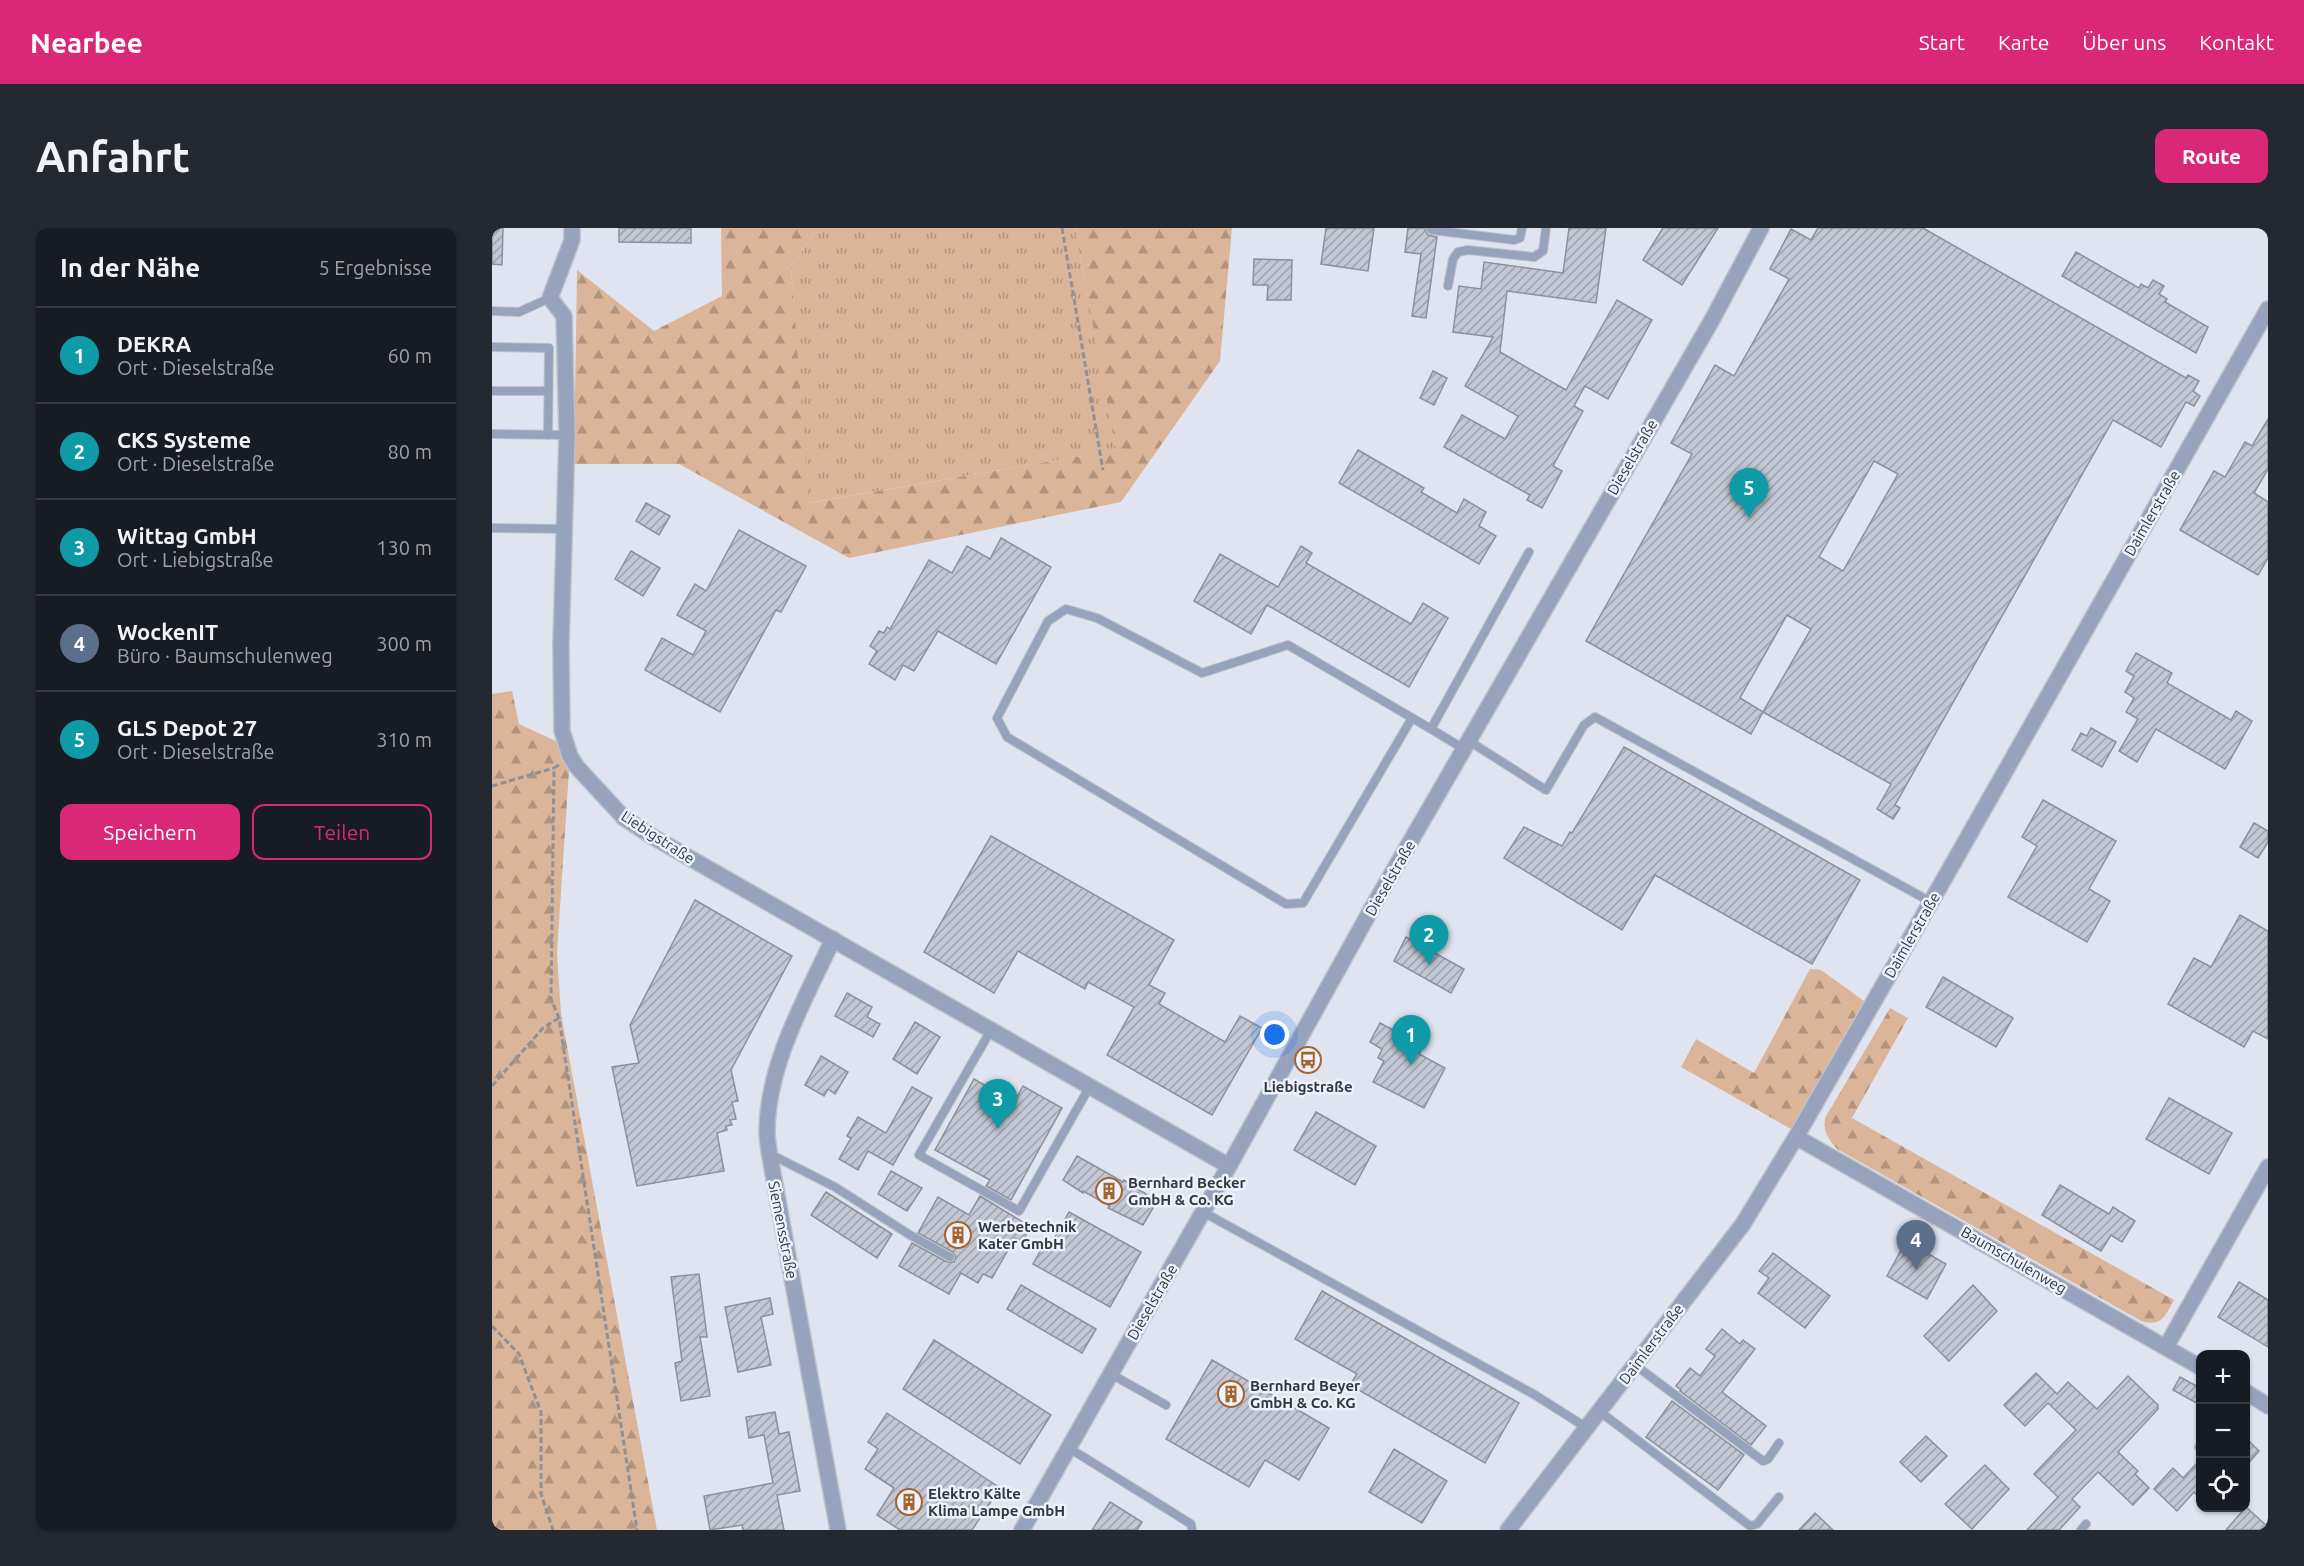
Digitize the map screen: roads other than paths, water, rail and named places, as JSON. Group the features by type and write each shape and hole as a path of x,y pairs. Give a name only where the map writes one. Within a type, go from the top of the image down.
{"street":[{"path":"549,298 572,240 572,228"},
{"name":"Dieselstraße","path":"1022,1530 1229,1166 1372,908 1712,320 1761,228"},
{"name":"Liebigstraße","path":"549,298 564,316 567,435 561,644 562,731 570,756 601,795 624,818 700,865 1229,1166"},
{"name":"Daimlerstraße","path":"1508,1530 1743,1224 1796,1137 2266,320"},
{"name":"Siemensstraße","path":"833,939 780,1054 771,1093 767,1132 838,1530"},
{"name":"Baumschulenweg","path":"1796,1137 2196,1365"},
{"path":"2166,1347 2268,1167"},
{"path":"2250,1398 2268,1406"}],"lane":[{"path":"1430,228 1514,240 1520,238 1522,228"},
{"path":"1448,286 1453,259 1458,252 1468,250 1534,257 1543,251 1546,228"},
{"path":"492,311 519,312 549,298"},
{"path":"492,347 549,348 548,435"},
{"path":"492,391 548,392"},
{"path":"492,434 567,435"},
{"path":"492,528 565,529"},
{"path":"1431,729 1529,552"},
{"path":"1412,718 1304,903 1286,904 1007,737 997,718 1048,621 1066,609 1097,618 1202,673 1287,645 1431,729 1466,745 1546,790 1584,725 1595,717 1931,902"},
{"path":"991,1030 919,1155 1019,1211 1090,1086"},
{"path":"770,1154 835,1187 909,1235 950,1257"},
{"path":"1203,1212 1525,1389 1587,1428"},
{"path":"1635,1365 1762,1461 1768,1459 1779,1443"},
{"path":"1111,1374 1166,1405"},
{"path":"1599,1411 1750,1526 1757,1524 1779,1497"},
{"path":"1069,1448 1191,1524 1192,1530"}],"place":[{"name":"GLS Depot 27","path":"1749,518"},
{"name":"CKS Systeme","path":"1429,965"},
{"name":"Liebigstraße","path":"1308,1060"},
{"name":"DEKRA","path":"1411,1065"},
{"name":"Wittag GmbH","path":"998,1129"},
{"name":"Bernhard Becker GmbH & Co. KG","path":"1109,1191"},
{"name":"Werbetechnik Kater GmbH","path":"958,1235"},
{"name":"WockenIT","path":"1916,1270"},
{"name":"Bernhard Beyer GmbH & Co. KG","path":"1231,1394"},
{"name":"Elektro Kälte Klima Lampe GmbH","path":"909,1502"}]}
